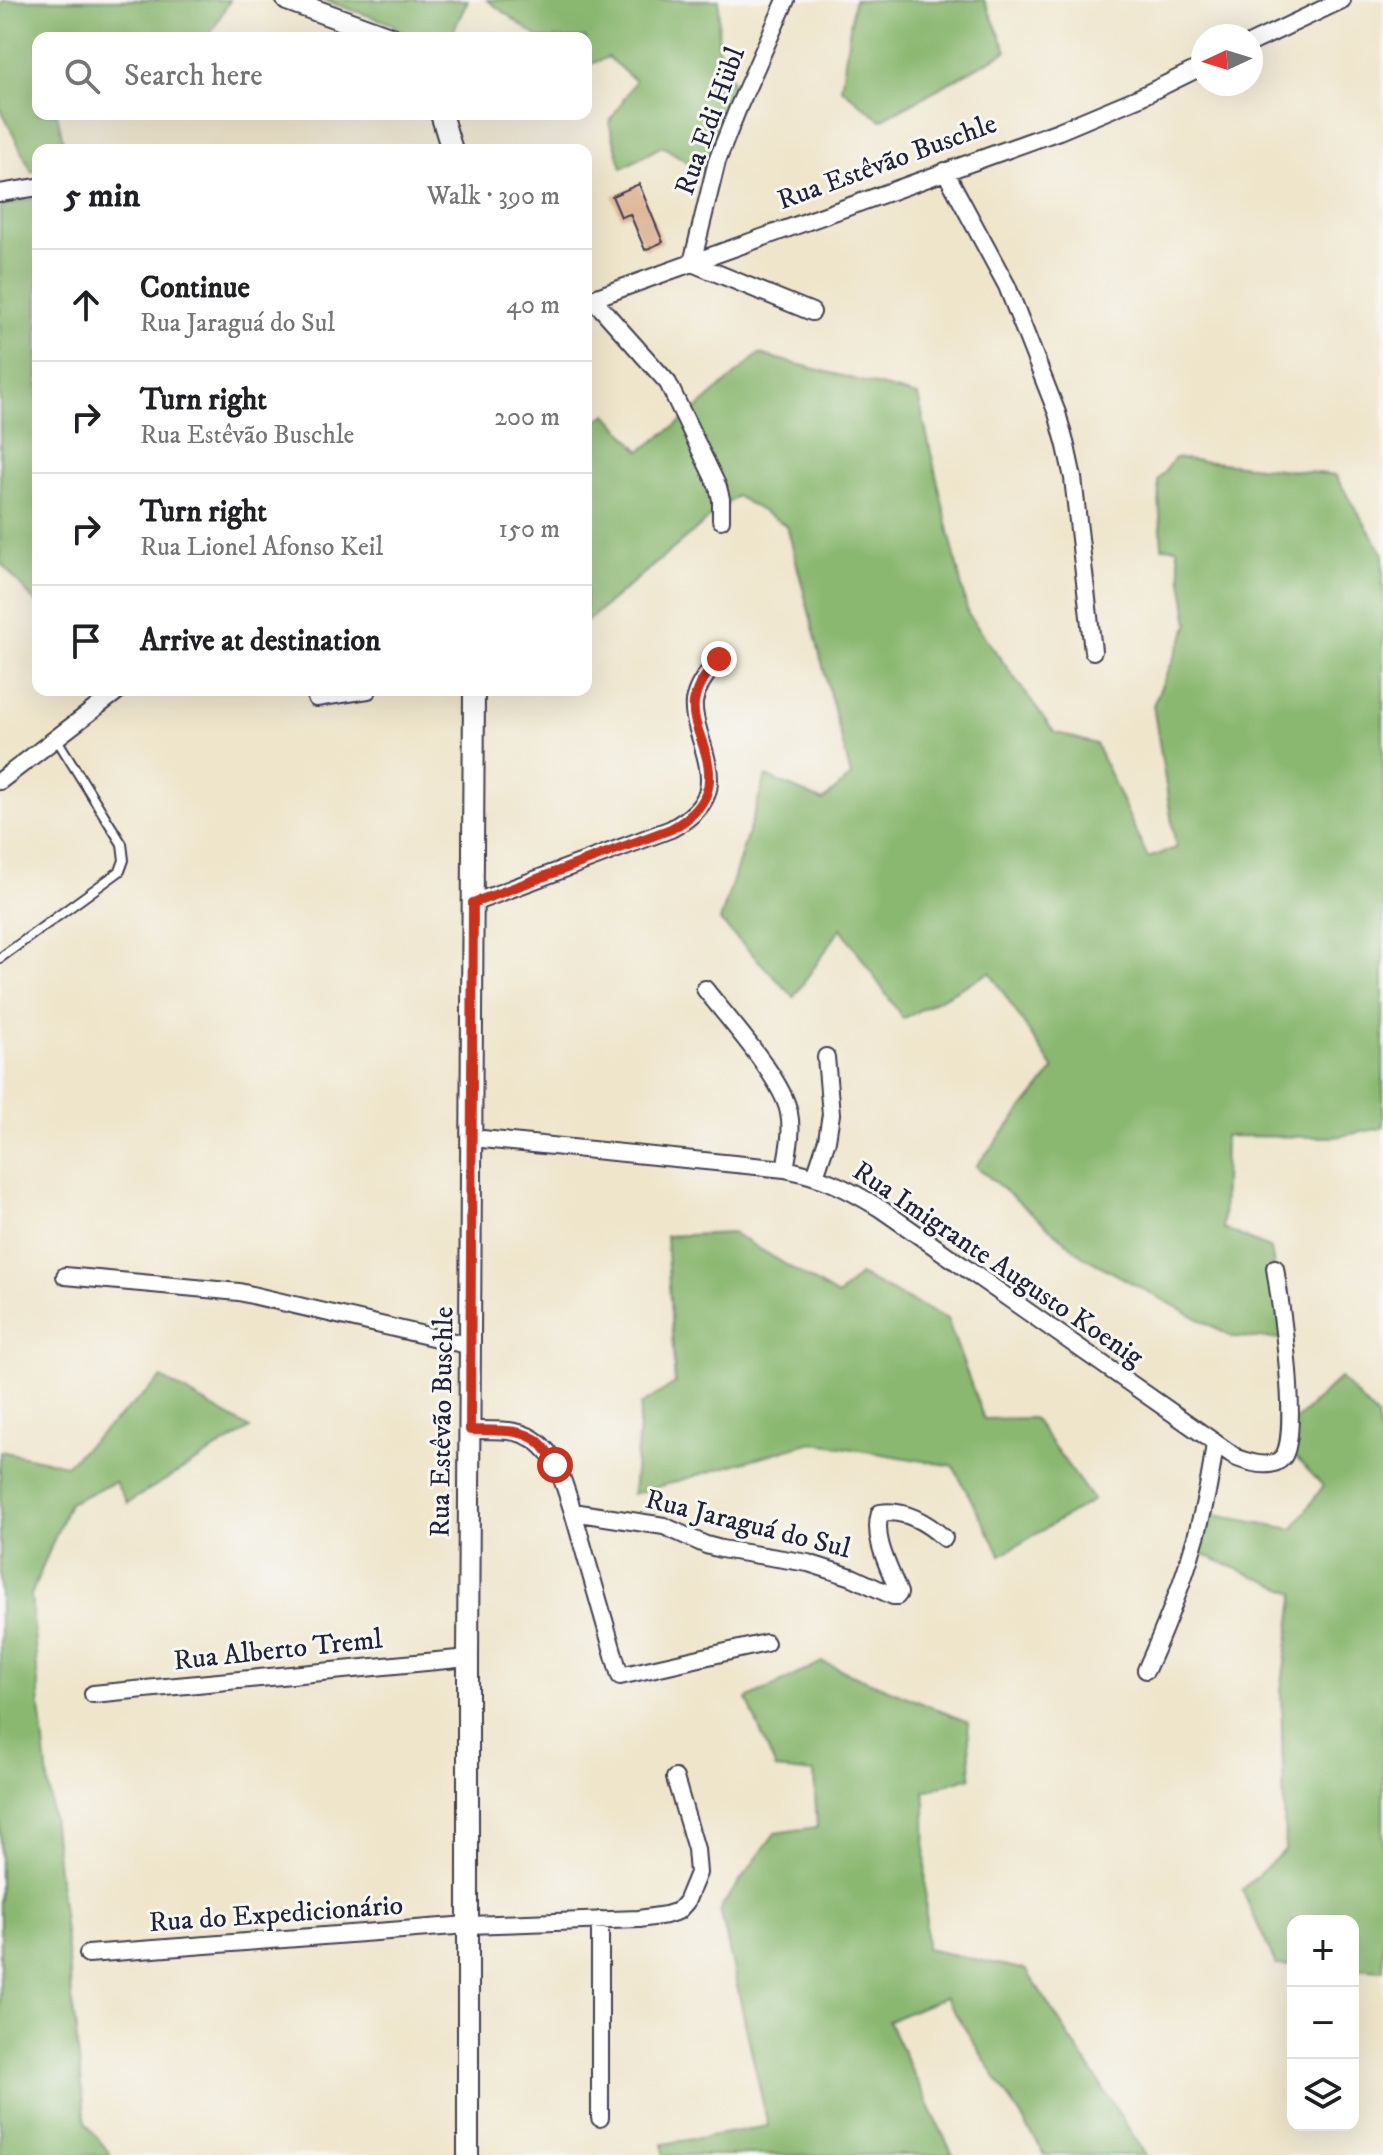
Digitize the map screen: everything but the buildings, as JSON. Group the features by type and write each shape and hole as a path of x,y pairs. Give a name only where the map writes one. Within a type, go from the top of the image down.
{"street":[{"path":"287,0 375,32"},
{"name":"Rua Edi Hübl","path":"692,263 717,161 786,0"},
{"path":"1263,37 1342,0"},
{"name":"Rua Estêvão Buschle","path":"592,299 1094,117 1191,72"},
{"path":"443,120 450,144"},
{"path":"945,171 1007,286 1057,413 1073,478 1093,651"},
{"path":"0,193 32,188"},
{"path":"692,263 812,312"},
{"path":"592,302 668,383 718,487 721,520"},
{"path":"473,903 671,829 691,816 706,798 710,777 694,703 700,683 719,659"},
{"path":"0,781 111,696"},
{"path":"316,698 329,696"},
{"name":"Rua Estêvão Buschle","path":"468,2155 474,696"},
{"path":"705,989 770,1074 785,1100 790,1127 785,1169"},
{"path":"815,1176 827,1140 831,1114 826,1057"},
{"name":"Rua Imigrante Augusto Koenig","path":"472,1138 785,1169 815,1176 881,1209 1237,1458 1261,1464 1282,1458 1287,1448 1290,1408 1286,1339 1275,1268"},
{"path":"65,1276 239,1292 471,1346"},
{"path":"470,1430 511,1431 539,1441 555,1465 573,1512 620,1676 766,1643"},
{"path":"1146,1670 1177,1595 1196,1538 1210,1482 1215,1443"},
{"name":"Rua Jaraguá do Sul","path":"573,1512 664,1526 721,1549 808,1563 897,1596 899,1593 878,1536 880,1513 893,1511 920,1520 944,1538"},
{"name":"Rua Alberto Treml","path":"93,1694 468,1658"},
{"name":"Rua do Expedicionário","path":"88,1954 468,1925 666,1915 678,1911 686,1902 698,1873 698,1861 675,1778"},
{"path":"600,1920 600,2118"}],"lane":[{"path":"0,958 120,871 124,860 122,844 56,738"}],"green space":[{"path":"4,0 230,0 211,32 32,32 32,120 58,120 64,144 32,144 32,172 0,107 0,5"},
{"path":"323,0 468,0 453,32 404,32 390,23"},
{"path":"487,0 719,0 718,48 734,86 705,173 662,146 622,168 609,123 635,81 608,57 592,64 592,32 531,32"},
{"path":"854,0 984,0 1007,51 881,120 841,88"},
{"path":"32,198 32,598 0,562 0,206"},
{"path":"759,354 918,396 968,614 1054,732 1096,744 1148,858 1176,848 1153,705 1189,624 1177,548 1162,547 1158,480 1175,458 1335,475 1383,553 1383,1128 1335,1137 1225,1136 1223,1228 1271,1249 1286,1339 1232,1337 1084,1257 976,1166 1054,1070 990,972 903,1019 841,928 794,997 720,921 766,776 823,801 851,776 787,526 736,496 592,617 592,423 607,414 640,451 685,419"},
{"path":"733,1233 838,1296 859,1275 947,1319 984,1419 1033,1418 1093,1500 1001,1555 953,1466 812,1442 633,1494 641,1405 675,1383 666,1236"},
{"path":"162,1378 250,1429 127,1503 115,1482 69,1503 31,1595 40,1707 86,2123 111,2155 0,2155 0,1451 66,1465"},
{"path":"1340,1378 1377,1417 1383,1446 1383,1970 1359,1968 1359,1915 1287,1915 1287,1966 1276,1965 1242,1890 1285,1850 1281,1690 1295,1593 1192,1550 1203,1513 1293,1529 1323,1486 1287,1448 1289,1426"},
{"path":"822,1662 968,1722 971,1777 925,1791 926,1949 1026,1970 1146,2155 1045,2155 945,1997 888,2021 953,2155 663,2155 663,2144 768,2126 720,1909 775,1833 817,1827 814,1773 776,1769 747,1699"}],"route":[{"path":"555,1465 539,1441 526,1435 511,1431 470,1430 473,903 671,829 691,816 706,798 710,777 694,703 700,683 719,659"}]}
